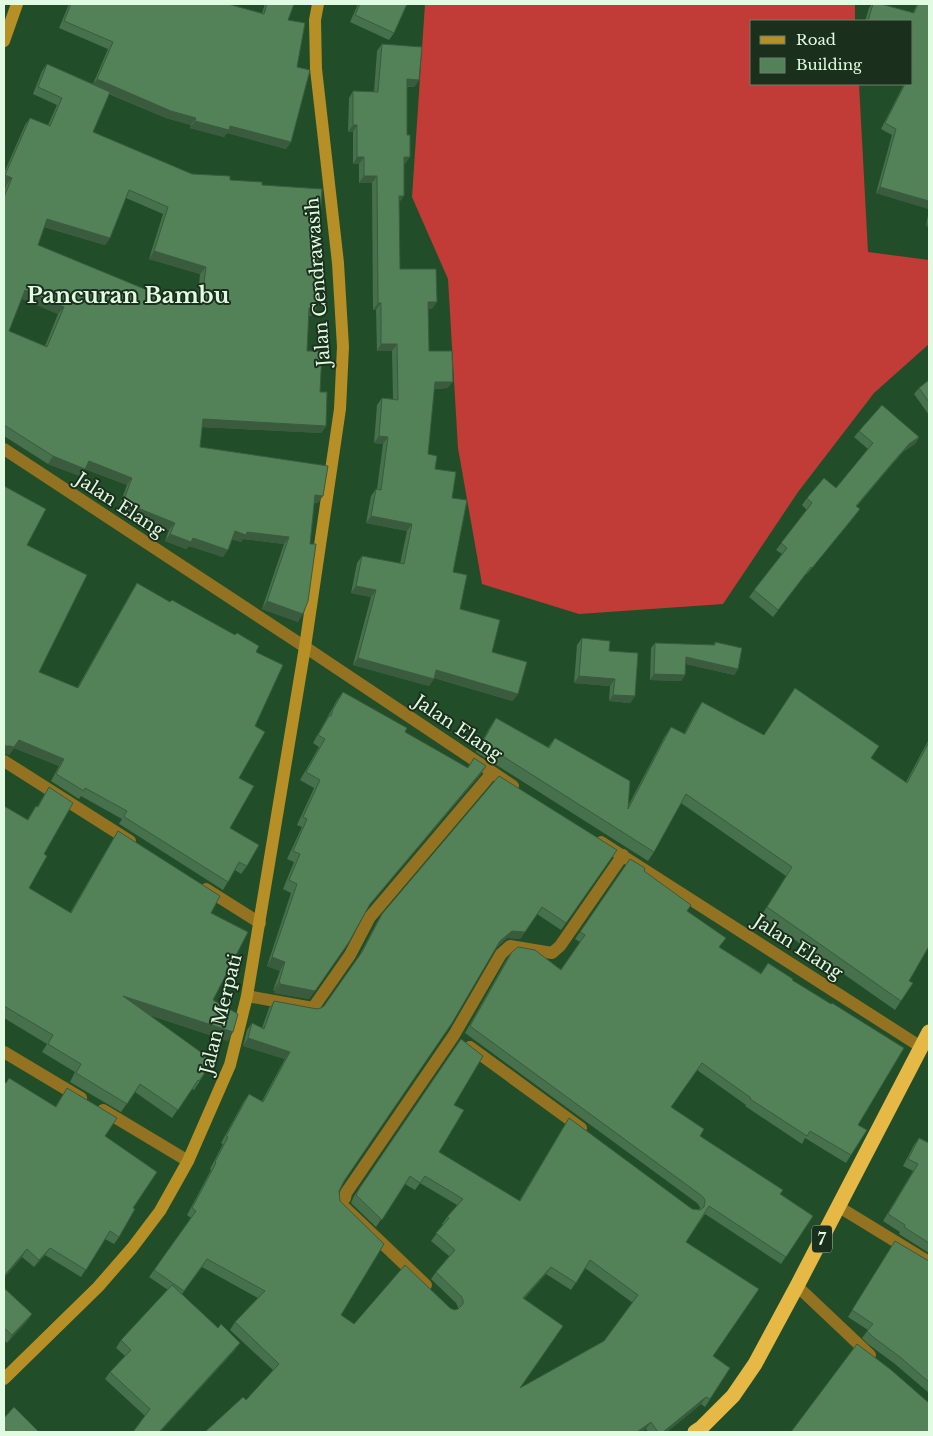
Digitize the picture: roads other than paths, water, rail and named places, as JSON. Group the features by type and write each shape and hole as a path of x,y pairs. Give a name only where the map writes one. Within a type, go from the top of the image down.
{"highway":[{"name":"7","path":"695,1432 733,1396 755,1364 929,1032"}],"street":[{"path":"4,42 18,4"},
{"name":"Jalan Cendrawasih","path":"305,646 340,409 343,347 338,263 316,69 315,20 318,4"},
{"name":"Jalan Elang","path":"4,449 305,646 525,794"},
{"name":"Jalan Merpati","path":"4,1379 98,1287 132,1248 160,1211 188,1161 230,1065 247,996 305,646"},
{"path":"4,761 144,850"},
{"path":"247,996 312,1008 350,955 370,917 492,773"},
{"name":"Jalan Elang","path":"590,835 921,1048"},
{"path":"436,1296 342,1205 342,1201 454,1035 501,954 510,946 552,953 560,946 623,855"},
{"path":"194,881 260,923"},
{"path":"454,1035 589,1134"},
{"path":"4,1052 188,1161"},
{"path":"838,1207 929,1262"},
{"path":"797,1286 863,1350 877,1360"}],"district":[{"name":"Pancuran Bambu","path":"128,295"}]}
